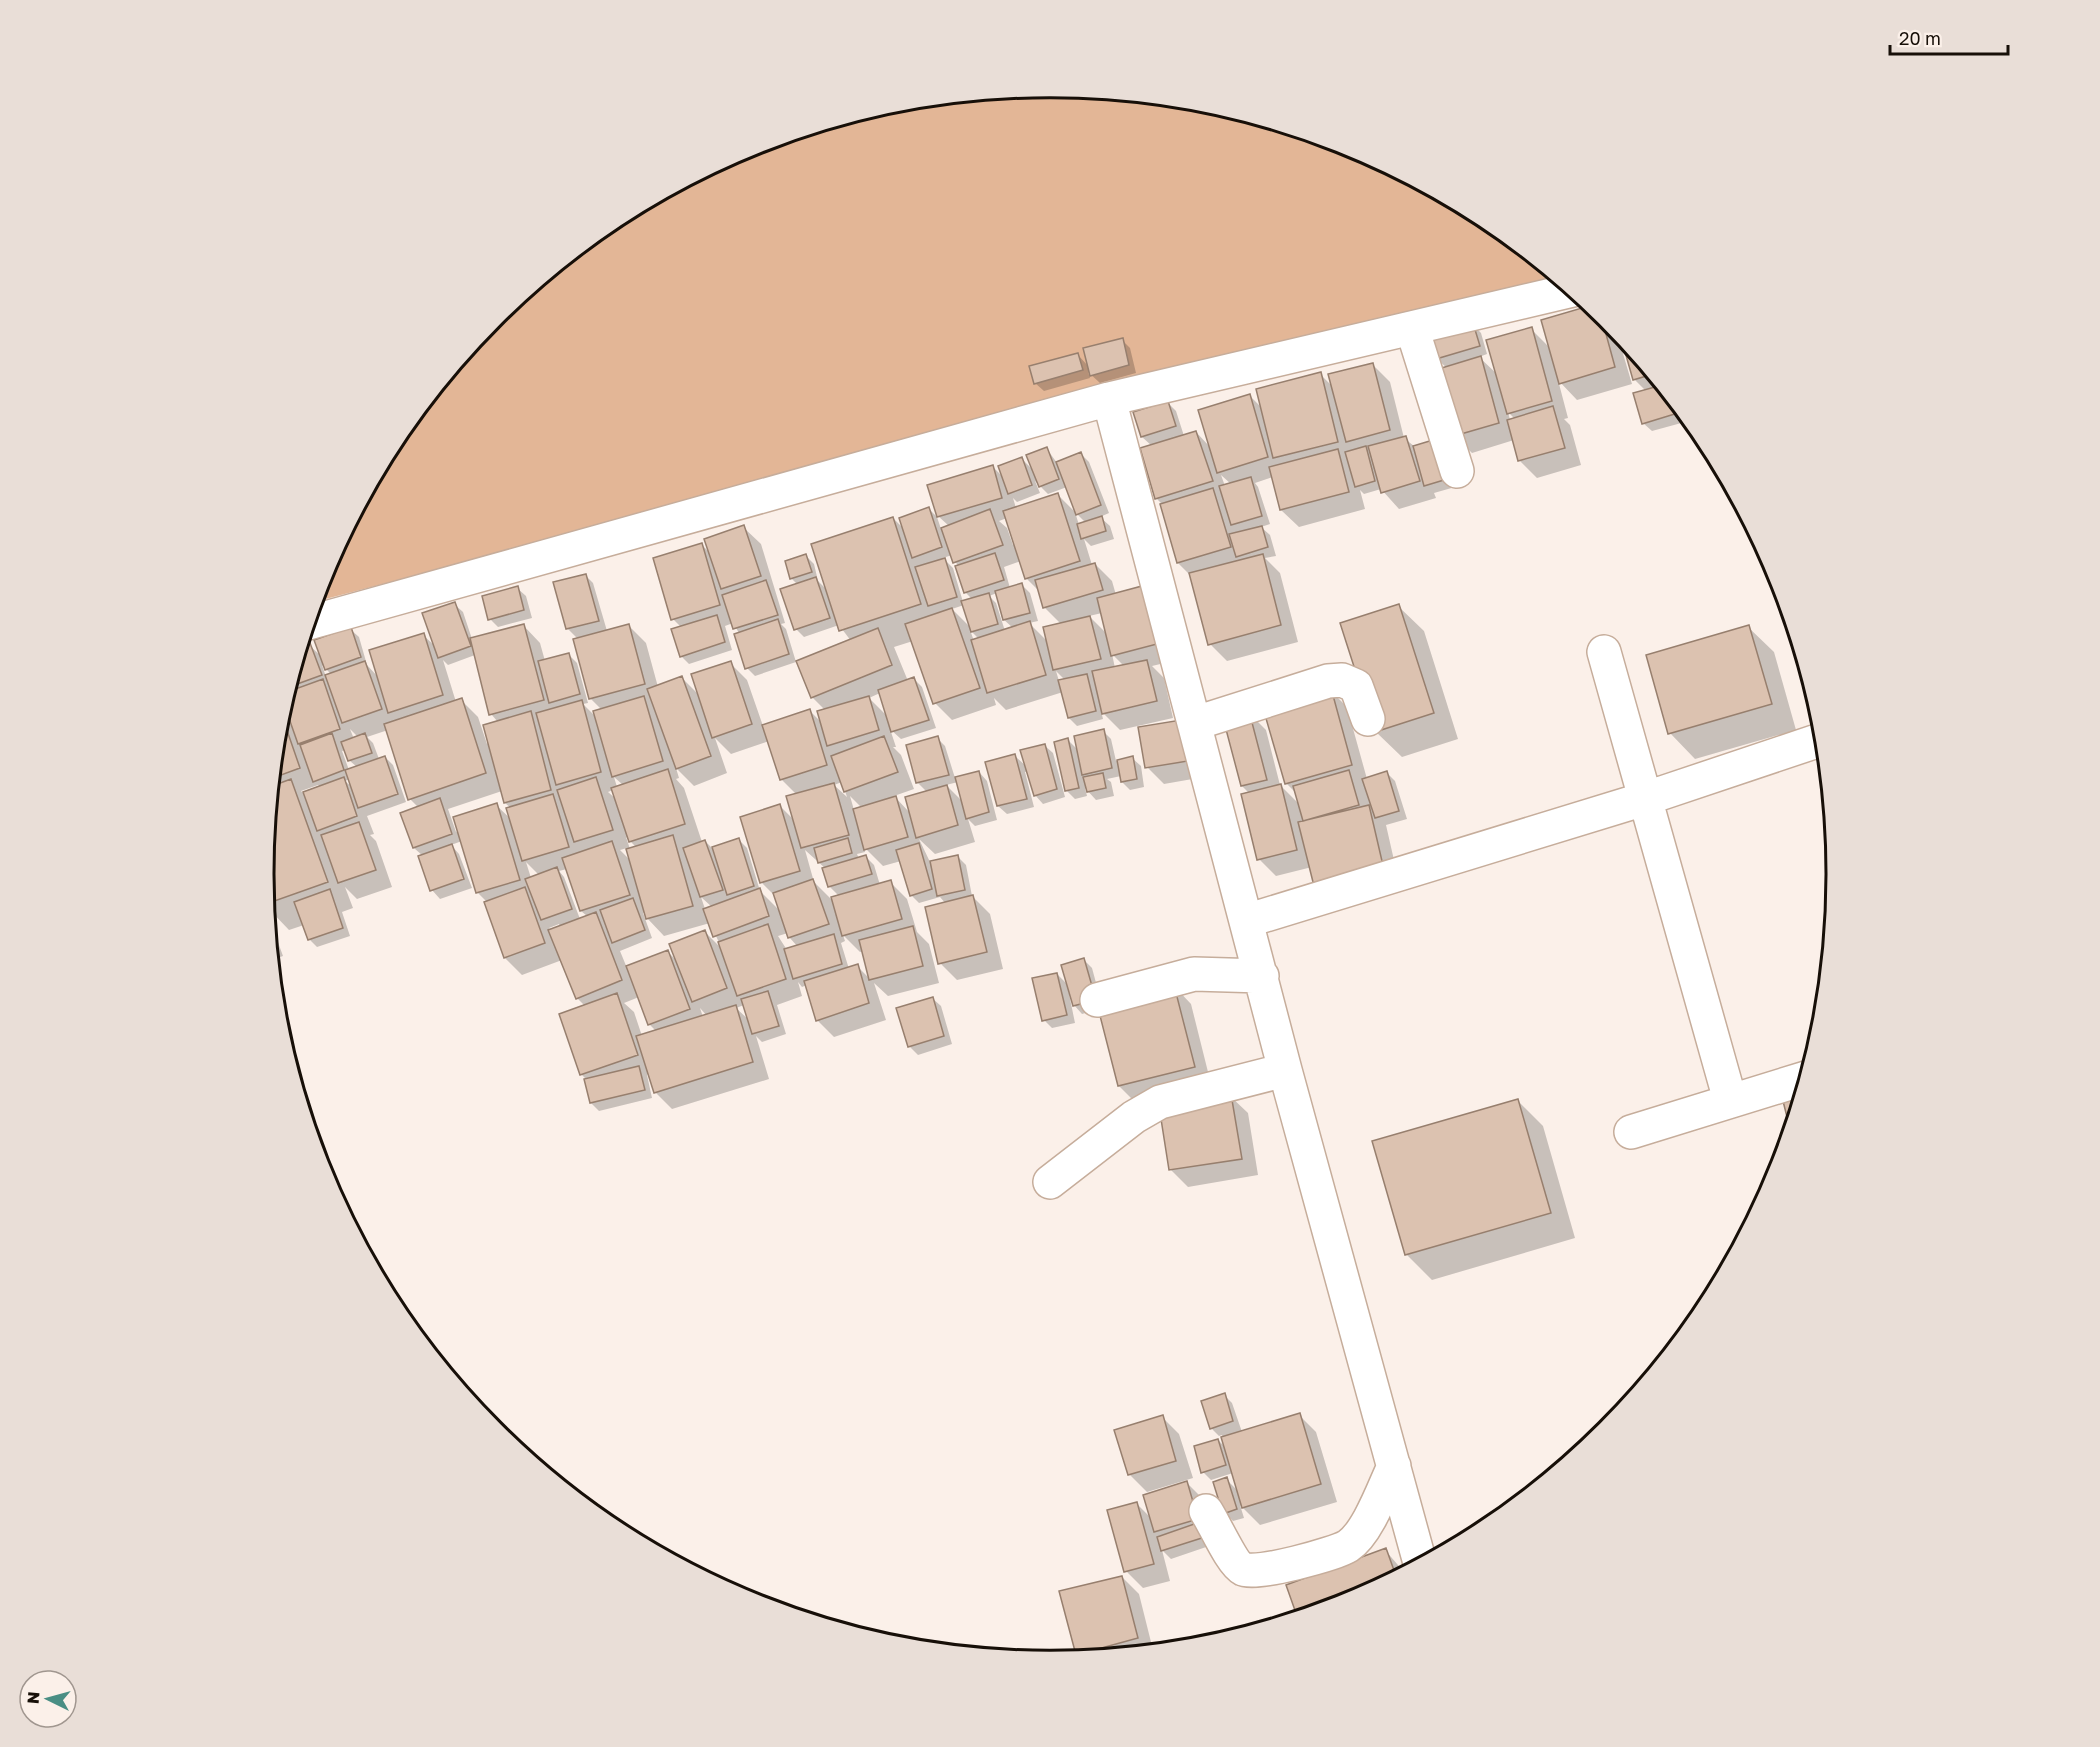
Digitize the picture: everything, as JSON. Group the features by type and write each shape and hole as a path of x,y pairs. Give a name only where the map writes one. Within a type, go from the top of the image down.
{"street":[{"path":"316,621 1109,399 1564,292"},
{"path":"1412,327 1457,471"},
{"path":"1109,399 1196,723 1285,1070 1418,1556"},
{"path":"1604,652 1730,1100"},
{"path":"1196,723 1328,681 1342,680 1356,686 1368,719"},
{"path":"1246,921 1644,799 1814,742"},
{"path":"1097,1000 1194,974 1262,976"},
{"path":"1050,1182 1134,1118 1160,1102 1285,1070"},
{"path":"1631,1132 1798,1080"},
{"path":"1206,1511 1240,1568 1253,1573 1273,1569 1348,1546 1372,1513 1394,1466"}],"shaded area":[{"path":"999,99 1101,99 1201,112 1299,139 1393,178 1438,201 1481,228 1549,279 324,599 354,530 405,442 434,401 467,362 538,290 619,228 662,201 753,157 849,124 899,112"}],"building":[{"path":"1581,308 1605,332 1615,367 1559,384 1541,320"},
{"path":"1473,323 1480,346 1436,359 1429,335"},
{"path":"1532,327 1552,401 1507,414 1486,340"},
{"path":"1123,338 1129,365 1090,376 1083,348"},
{"path":"1078,353 1083,370 1034,384 1029,366"},
{"path":"1626,354 1645,376 1633,380"},
{"path":"1481,356 1499,423 1454,436 1435,370"},
{"path":"1373,363 1390,430 1346,442 1328,374"},
{"path":"1321,372 1338,442 1273,458 1256,389"},
{"path":"1654,387 1675,414 1642,424 1633,393"},
{"path":"1250,394 1268,457 1217,473 1198,410"},
{"path":"1168,401 1176,426 1141,437 1133,412"},
{"path":"1553,406 1565,448 1518,461 1507,420"},
{"path":"1196,431 1213,481 1155,499 1140,448"},
{"path":"1406,436 1420,481 1381,493 1368,446"},
{"path":"1443,437 1454,477 1424,486 1413,446"},
{"path":"1366,446 1375,481 1355,487 1345,452"},
{"path":"1047,447 1059,479 1039,487 1026,455"},
{"path":"1338,449 1349,492 1280,510 1269,467"},
{"path":"1081,452 1101,505 1076,515 1056,462"},
{"path":"1022,457 1032,485 1008,494 998,466"},
{"path":"993,465 1002,498 937,517 927,485"},
{"path":"1251,477 1262,516 1231,525 1219,486"},
{"path":"1213,488 1231,547 1177,563 1160,504"},
{"path":"1058,493 1080,561 1025,579 1003,511"},
{"path":"929,507 942,547 912,558 899,518"},
{"path":"990,509 1003,545 953,563 941,528"},
{"path":"1102,516 1106,531 1081,539 1077,524"},
{"path":"893,517 921,604 839,631 811,544"},
{"path":"744,525 761,576 721,589 704,539"},
{"path":"1262,526 1268,547 1236,557 1229,534"},
{"path":"702,543 720,605 671,620 653,558"},
{"path":"995,553 1004,580 964,593 955,566"},
{"path":"806,554 812,572 790,579 785,561"},
{"path":"1263,554 1281,625 1208,645 1189,573"},
{"path":"945,558 957,597 928,606 915,567"},
{"path":"1095,563 1103,590 1043,608 1035,580"},
{"path":"586,574 599,621 566,629 553,582"},
{"path":"816,577 830,618 794,630 780,589"},
{"path":"766,580 778,615 733,629 722,595"},
{"path":"1022,583 1030,613 1003,620 995,591"},
{"path":"518,586 524,610 488,620 482,596"},
{"path":"1142,586 1157,644 1111,656 1097,598"},
{"path":"989,593 998,624 971,632 961,601"},
{"path":"455,602 471,646 438,658 422,613"},
{"path":"1399,604 1434,713 1375,732 1340,623"},
{"path":"952,608 980,688 933,704 905,624"},
{"path":"717,615 725,642 680,657 671,629"},
{"path":"1090,616 1101,659 1053,670 1043,627"},
{"path":"778,619 789,654 745,669 734,634"},
{"path":"1030,621 1046,675 987,693 971,640"},
{"path":"524,624 544,700 489,715 470,638"},
{"path":"629,624 645,684 589,699 573,639"},
{"path":"1749,625 1772,704 1668,734 1646,655"},
{"path":"351,627 361,657 325,670 314,640"},
{"path":"878,628 892,665 811,698 796,661"},
{"path":"424,633 443,695 388,713 369,650"},
{"path":"309,643 322,675 298,684 300,673"},
{"path":"569,653 580,694 549,703 538,661"},
{"path":"1147,660 1157,701 1102,714 1092,671"},
{"path":"365,661 382,709 342,723 325,675"},
{"path":"731,661 752,724 712,738 691,674"},
{"path":"1087,674 1096,711 1068,718 1058,680"},
{"path":"682,676 711,756 676,769 647,689"},
{"path":"914,677 929,720 891,732 878,690"},
{"path":"323,679 340,729 298,744 290,720 297,689"},
{"path":"1331,688 1352,765 1285,784 1263,708"},
{"path":"644,696 663,761 612,777 593,711"},
{"path":"869,696 879,730 827,746 817,711"},
{"path":"462,698 486,773 408,800 384,724"},
{"path":"582,700 601,772 556,785 536,713"},
{"path":"810,709 827,765 780,780 762,725"},
{"path":"531,711 551,790 504,803 483,725"},
{"path":"1249,711 1267,780 1241,786 1223,718"},
{"path":"1181,720 1188,761 1145,768 1138,727"},
{"path":"1104,729 1112,768 1082,775 1074,736"},
{"path":"287,732 300,768 281,775"},
{"path":"332,733 344,770 313,782 300,745"},
{"path":"365,733 372,753 348,761 341,742"},
{"path":"884,736 898,772 844,792 831,756"},
{"path":"938,736 949,775 916,783 906,745"},
{"path":"1068,738 1079,788 1065,791 1054,742"},
{"path":"1045,744 1057,789 1034,796 1020,750"},
{"path":"1015,754 1027,799 997,806 985,762"},
{"path":"385,756 398,794 358,808 345,770"},
{"path":"1133,756 1137,779 1121,782 1117,760"},
{"path":"668,769 685,824 629,842 611,788"},
{"path":"1349,770 1359,805 1303,821 1293,786"},
{"path":"979,771 989,812 966,819 955,777"},
{"path":"1387,771 1399,811 1375,818 1362,779"},
{"path":"1103,773 1106,788 1087,792 1083,777"},
{"path":"344,777 357,816 317,831 303,792"},
{"path":"596,777 613,830 574,842 557,790"},
{"path":"291,779 328,882 275,901 276,823 280,783"},
{"path":"834,783 849,835 801,848 786,796"},
{"path":"1281,784 1297,850 1257,860 1241,794"},
{"path":"947,785 958,825 916,838 905,797"},
{"path":"553,794 569,847 522,861 506,808"},
{"path":"896,796 908,837 864,850 853,809"},
{"path":"440,798 452,834 413,848 400,813"},
{"path":"497,803 520,880 476,893 453,817"},
{"path":"780,804 800,871 760,883 740,817"},
{"path":"1369,805 1385,874 1315,890 1298,822"},
{"path":"359,822 376,870 338,883 321,835"},
{"path":"673,835 693,906 646,919 626,849"},
{"path":"739,838 754,886 727,895 712,847"},
{"path":"848,838 852,853 818,863 814,848"},
{"path":"705,840 723,890 700,897 683,848"},
{"path":"612,841 630,895 580,911 562,858"},
{"path":"919,843 932,889 910,896 896,850"},
{"path":"452,844 464,879 430,891 418,856"},
{"path":"866,855 872,874 828,887 822,868"},
{"path":"958,855 965,890 937,896 930,861"},
{"path":"557,867 572,909 541,920 525,879"},
{"path":"813,879 829,924 788,938 773,893"},
{"path":"891,880 902,919 842,936 831,897"},
{"path":"525,887 545,943 504,958 484,902"},
{"path":"760,888 769,916 713,937 703,909"},
{"path":"330,889 343,928 308,940 294,902"},
{"path":"973,895 987,952 938,964 925,907"},
{"path":"633,898 645,930 612,943 600,910"},
{"path":"596,912 622,980 576,999 548,930"},
{"path":"768,924 786,979 737,996 718,942"},
{"path":"913,926 923,966 869,980 859,940"},
{"path":"705,930 727,988 692,1002 669,944"},
{"path":"834,934 842,964 793,979 784,949"},
{"path":"668,950 690,1009 648,1025 626,966"},
{"path":"1084,958 1096,1000 1073,1006 1061,965"},
{"path":"858,964 869,1003 816,1021 804,981"},
{"path":"1057,973 1067,1015 1042,1021 1032,978"},
{"path":"1174,985 1195,1067 1118,1086 1097,1004"},
{"path":"768,991 779,1026 752,1034 741,999"},
{"path":"617,993 638,1055 580,1075 559,1014"},
{"path":"933,997 944,1036 908,1047 896,1008"},
{"path":"736,1005 753,1062 654,1093 636,1036"},
{"path":"639,1066 645,1090 590,1103 584,1079"},
{"path":"1231,1094 1242,1159 1169,1170 1159,1106"},
{"path":"1794,1094 1787,1117 1782,1097"},
{"path":"1518,1099 1551,1213 1405,1255 1372,1141"},
{"path":"1225,1393 1233,1421 1210,1429 1201,1401"},
{"path":"1300,1413 1321,1484 1242,1508 1221,1437"},
{"path":"1163,1415 1176,1461 1128,1475 1114,1430"},
{"path":"1218,1439 1226,1465 1201,1473 1194,1446"},
{"path":"1227,1477 1237,1509 1223,1514 1213,1482"},
{"path":"1187,1481 1198,1519 1154,1532 1143,1495"},
{"path":"1137,1502 1154,1564 1124,1572 1107,1510"},
{"path":"1200,1522 1205,1537 1161,1551 1157,1537"},
{"path":"1386,1548 1393,1569 1347,1590 1295,1609 1286,1585"},
{"path":"1122,1576 1138,1638 1102,1648 1074,1649 1059,1591"}]}
